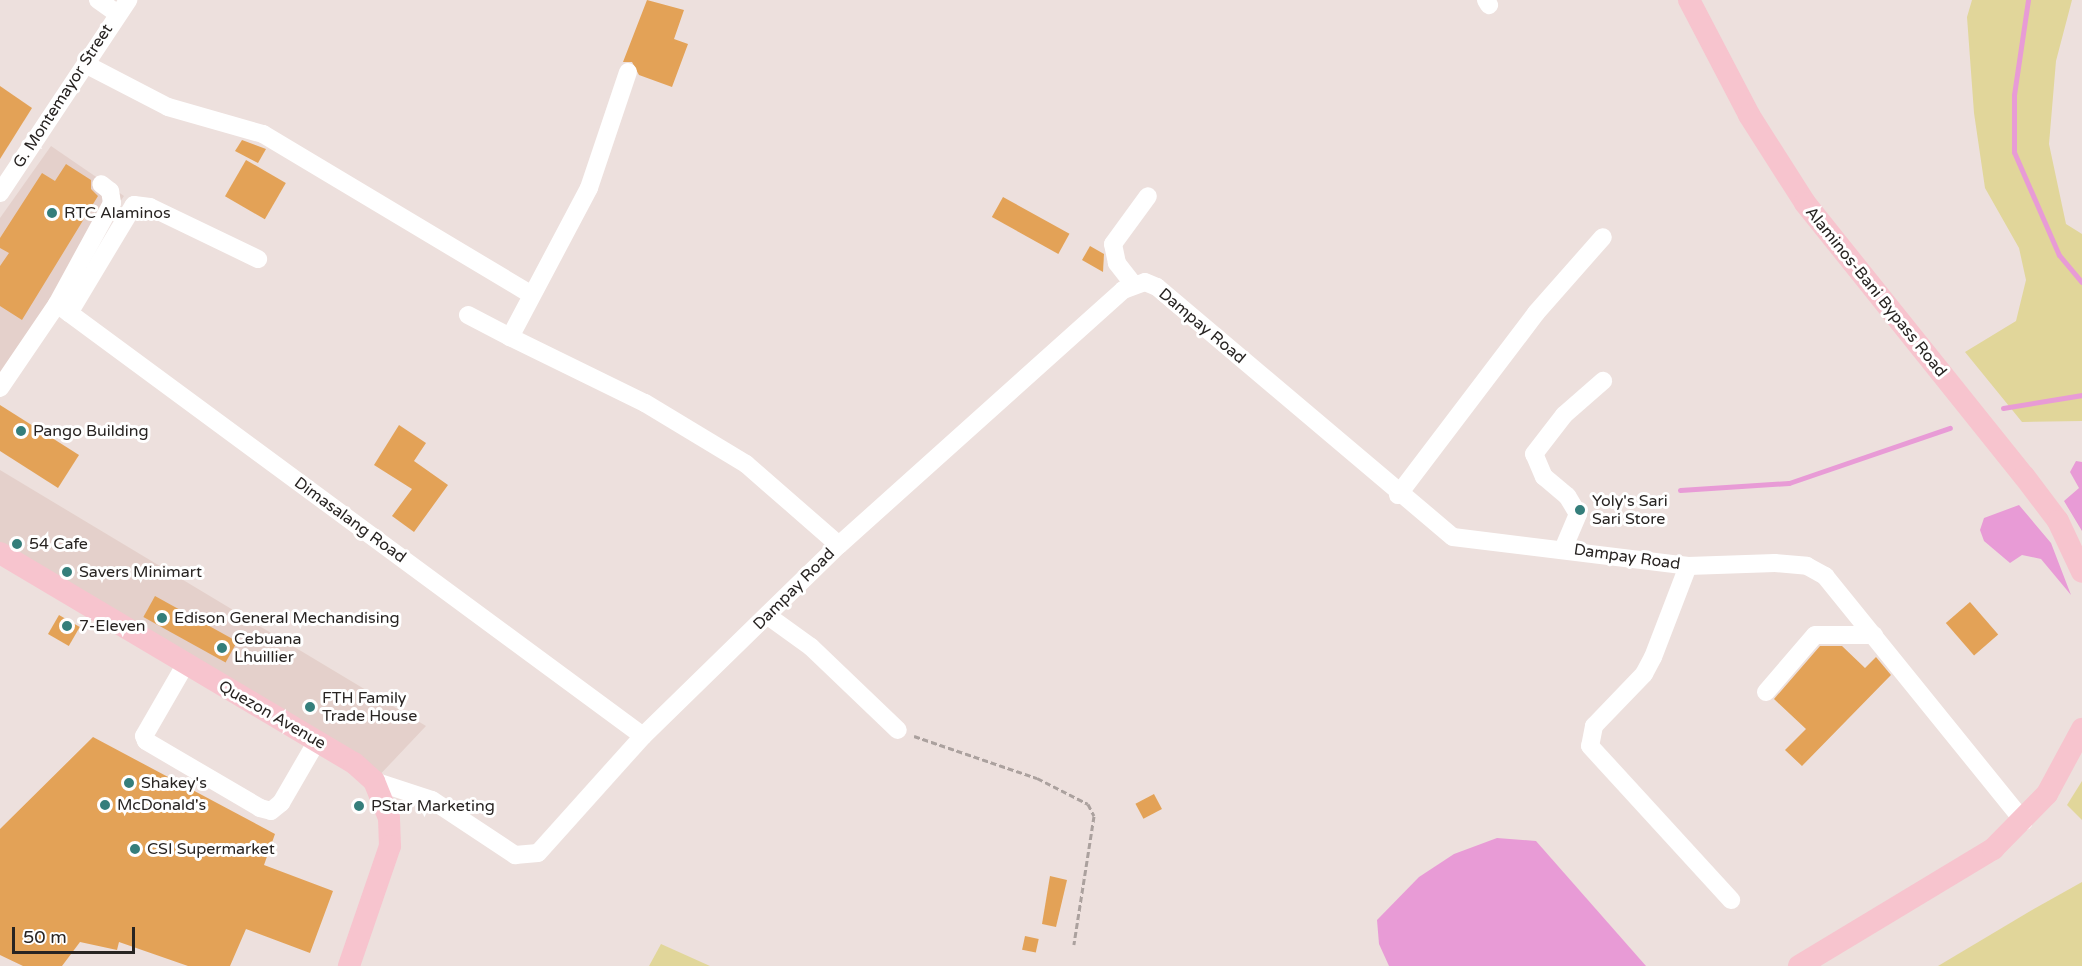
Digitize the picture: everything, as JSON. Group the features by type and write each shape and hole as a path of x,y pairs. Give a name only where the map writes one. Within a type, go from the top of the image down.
{"main road":[{"name":"Alaminos-Bani Bypass Road","path":"1689,0 1749,115 1805,203 2058,521 2082,572"},
{"name":"Quezon Avenue","path":"0,553 185,666 316,741 374,781"},
{"path":"1799,966 1993,849 2024,822 2069,760 2082,729"},
{"path":"349,966 390,846 388,819 374,781"}],"street":[{"path":"98,0 123,7"},
{"name":"G. Montemayor Street","path":"0,193 87,65 123,7"},
{"path":"87,65 168,107 263,134 529,293"},
{"path":"510,337 529,293 589,188 628,72"},
{"path":"63,308 112,203 110,191 101,184"},
{"path":"1134,285 1117,263 1113,244 1148,196"},
{"path":"0,388 63,308 134,204 150,207 258,259"},
{"path":"1398,495 1536,313 1604,237"},
{"name":"Dampay Road","path":"374,781 432,800 514,855 526,857 549,846 643,736 839,545 1134,285 1157,287 1398,495 1453,537 1564,547 1688,566 1807,566 1825,576 2024,822"},
{"name":"Dimasalang Road","path":"63,308 643,736"},
{"path":"468,315 645,404 746,464 839,545"},
{"path":"1564,547 1578,514 1567,496 1544,477 1534,454 1564,415 1603,381"},
{"path":"1688,566 1653,657 1644,674 1590,732 1590,746 1731,900"},
{"path":"768,616 811,647 898,730"},
{"path":"1766,692 1815,635 1874,635"},
{"path":"185,666 144,736 146,741 260,808 271,811 281,803 316,741"}],"path":[{"path":"898,730 1037,778 1088,804 1094,816 1074,944"}],"shaded area":[{"path":"1972,0 2072,0 2056,61 2049,144 2066,224 2082,234 2082,421 2022,422 1965,352 2016,321 2026,280 2019,248 1985,188 1974,113 1967,17"},
{"path":"51,146 124,196 0,382 0,218"},
{"path":"2076,461 2082,462 2082,531 2064,501 2079,488 2070,472"},
{"path":"0,470 426,726 374,781 0,553"},
{"path":"2019,505 2051,543 2071,595 2041,559 2022,555 2010,563 1984,541 1980,530 1984,518"},
{"path":"2082,781 2082,820 2067,805"},
{"path":"1497,838 1536,841 1646,966 1389,966 1379,944 1377,920 1419,877 1454,854"},
{"path":"2082,882 2082,966 1938,966 2032,910"},
{"path":"661,944 710,966 649,966"}],"building":[{"path":"647,0 684,10 674,39 688,44 672,87 639,75 632,62 623,62"},
{"path":"0,86 32,108 0,159"},
{"path":"242,140 266,149 258,163 235,151"},
{"path":"246,160 286,183 265,219 225,196"},
{"name":"RTC Alaminos","path":"66,164 91,180 91,189 98,196 22,320 0,306 0,266 9,253 0,248 0,238 42,173 55,181"},
{"path":"1003,197 1069,234 1058,254 992,217"},
{"path":"1090,246 1104,254 1103,272 1082,260"},
{"name":"Pango Building","path":"0,405 79,455 58,488 0,451"},
{"path":"399,425 426,443 414,461 448,485 414,532 392,516 412,489 374,465"},
{"path":"155,596 237,642 226,663 143,617"},
{"path":"1970,602 1998,634 1974,655 1946,623"},
{"path":"59,615 80,627 69,646 48,634"},
{"path":"1820,646 1842,646 1865,668 1876,657 1891,675 1802,766 1785,750 1806,729 1774,699"},
{"name":"CSI Supermarket","path":"93,737 275,834 264,865 333,891 310,953 246,929 230,966 188,966 119,942 117,950 80,942 62,966 23,966 0,955 0,829"},
{"path":"1154,794 1162,809 1143,819 1135,804"},
{"path":"1050,876 1067,880 1056,927 1042,924"},
{"path":"1025,936 1039,939 1036,953 1022,950"}],"waterway":[{"path":"2028,0 2014,95 2014,152 2059,255 2082,282"},
{"path":"2003,408 2082,395"},
{"path":"1680,490 1789,483 1950,428"}],"place":[{"name":"RTC Alaminos","path":"52,213"},
{"name":"Pango Building","path":"21,431"},
{"name":"Yoly's Sari Sari Store","path":"1580,510"},
{"name":"54 Cafe","path":"17,544"},
{"name":"Savers Minimart","path":"67,572"},
{"name":"Edison General Mechandising","path":"162,618"},
{"name":"7-Eleven","path":"67,626"},
{"name":"Cebuana Lhuillier","path":"222,648"},
{"name":"FTH Family Trade House","path":"310,707"},
{"name":"Shakey's","path":"129,783"},
{"name":"McDonald's","path":"105,805"},
{"name":"PStar Marketing","path":"359,806"},
{"name":"CSI Supermarket","path":"135,849"}]}
